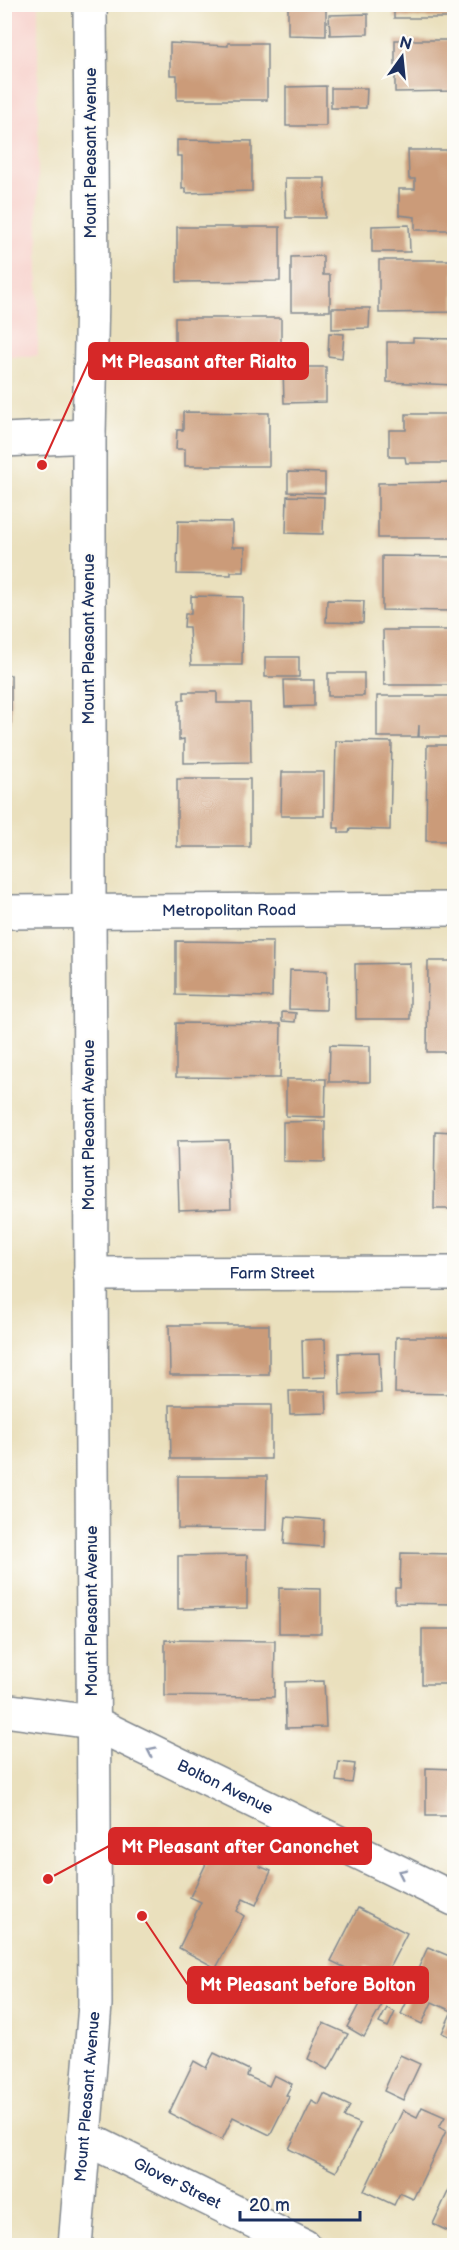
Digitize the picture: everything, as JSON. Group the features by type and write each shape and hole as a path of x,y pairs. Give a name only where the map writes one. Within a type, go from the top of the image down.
{"main road":[{"name":"Mount Pleasant Avenue","path":"75,2246 95,2005 88,911 89,436 92,293 90,4"},
{"path":"4,440 89,436"},
{"name":"Metropolitan Road","path":"4,912 454,909"},
{"name":"Farm Street","path":"90,1274 454,1273"},
{"name":"Bolton Avenue","path":"4,1710 92,1722 454,1899"},
{"name":"Glover Street","path":"83,2137 304,2246"}],"shaded area":[{"path":"5,4 38,5 38,356 5,356"}],"building":[{"path":"394,4 454,4 454,18 394,18"},
{"path":"288,5 326,5 326,36 288,35"},
{"path":"368,14 368,34 330,35 329,15"},
{"path":"395,40 454,40 454,91 395,92"},
{"path":"170,43 228,46 228,43 267,43 267,100 177,100 177,75 170,75"},
{"path":"326,86 326,126 286,126 286,87"},
{"path":"331,88 367,88 366,108 331,108"},
{"path":"177,140 252,141 252,191 186,193 186,188 182,189 182,156 177,156"},
{"path":"408,150 454,150 454,230 415,230 415,217 399,215 399,189 415,189 415,179 409,179"},
{"path":"285,178 325,178 325,218 286,218"},
{"path":"409,225 410,252 372,252 372,226"},
{"path":"177,227 280,227 280,281 177,282"},
{"path":"323,256 323,275 330,275 330,311 291,311 291,257"},
{"path":"379,260 454,260 454,312 379,313"},
{"path":"332,308 370,308 369,328 332,329"},
{"path":"175,318 281,318 281,374 175,374"},
{"path":"329,333 344,334 342,358 328,356"},
{"path":"413,338 454,339 454,385 387,382 387,342 413,342"},
{"path":"283,367 326,367 326,402 284,403"},
{"path":"183,412 269,413 269,466 185,466 185,449 176,449 177,430 183,430"},
{"path":"406,414 454,414 454,463 406,463 405,457 389,457 389,430 406,430"},
{"path":"288,472 325,473 325,493 288,492"},
{"path":"454,482 454,538 378,538 378,483"},
{"path":"287,496 324,497 323,534 286,533"},
{"path":"178,521 232,522 232,547 245,547 244,572 231,572 231,575 177,574"},
{"path":"382,556 454,557 454,611 382,610"},
{"path":"191,596 243,597 242,665 191,665 189,627 184,627 185,614 191,614"},
{"path":"327,600 364,601 363,623 326,622"},
{"path":"383,630 454,630 454,685 384,685"},
{"path":"265,657 299,657 299,677 265,677"},
{"path":"328,673 364,673 364,696 328,696"},
{"path":"4,675 11,675 11,723 4,723"},
{"path":"284,680 314,680 314,706 285,707"},
{"path":"184,692 217,692 217,703 250,703 251,762 184,763 184,739 179,740 179,700 184,700"},
{"path":"377,696 454,696 454,737 419,737 419,725 418,737 377,737"},
{"path":"336,741 392,742 390,830 350,829 349,833 339,833 339,828 334,828"},
{"path":"427,745 454,745 454,841 426,841"},
{"path":"282,772 324,772 324,816 281,816"},
{"path":"177,779 250,779 250,847 177,847"},
{"path":"176,941 273,942 272,997 176,995"},
{"path":"428,961 454,961 454,1052 427,1052"},
{"path":"410,963 410,1019 356,1019 355,964"},
{"path":"290,970 327,971 326,1010 289,1009"},
{"path":"282,1012 296,1013 295,1022 282,1021"},
{"path":"176,1023 281,1024 280,1078 176,1077"},
{"path":"330,1045 370,1046 370,1082 329,1082"},
{"path":"286,1079 326,1079 325,1117 286,1116"},
{"path":"325,1121 325,1162 283,1161 283,1122"},
{"path":"435,1131 454,1132 454,1209 434,1209"},
{"path":"229,1140 231,1208 179,1210 177,1141"},
{"path":"169,1325 269,1325 269,1375 170,1375"},
{"path":"396,1337 454,1337 454,1394 395,1393"},
{"path":"325,1339 326,1377 303,1378 302,1340"},
{"path":"379,1352 381,1393 340,1395 339,1353"},
{"path":"289,1391 326,1391 327,1413 290,1414"},
{"path":"170,1405 271,1405 271,1459 171,1459"},
{"path":"178,1476 267,1476 266,1530 178,1529"},
{"path":"286,1517 324,1520 323,1547 284,1544"},
{"path":"401,1553 454,1554 454,1604 395,1603 395,1588 400,1588"},
{"path":"247,1555 247,1608 178,1609 178,1556"},
{"path":"279,1588 321,1589 321,1633 279,1633"},
{"path":"422,1629 454,1629 454,1684 422,1684"},
{"path":"165,1640 275,1641 274,1697 165,1696"},
{"path":"324,1681 326,1727 286,1728 285,1682"},
{"path":"339,1762 355,1764 352,1783 336,1781"},
{"path":"426,1768 454,1769 454,1816 426,1816"},
{"path":"218,1839 262,1860 259,1866 271,1871 256,1905 243,1899 237,1911 244,1916 216,1968 179,1948 201,1902 190,1897"},
{"path":"358,1908 407,1933 385,1976 365,1966 360,1975 331,1961"},
{"path":"428,1947 454,1958 454,2039 442,2033 452,2011 432,2002 422,2024 401,2014 411,1993 408,1991"},
{"path":"365,1993 383,2003 364,2037 347,2027"},
{"path":"387,2008 395,2012 388,2027 379,2023"},
{"path":"323,2023 348,2034 328,2070 308,2059"},
{"path":"214,2053 249,2070 247,2076 269,2086 274,2075 292,2084 286,2095 289,2097 270,2135 233,2117 222,2140 169,2113 194,2061 206,2068"},
{"path":"400,2055 420,2064 403,2100 384,2091"},
{"path":"324,2094 350,2106 344,2117 360,2124 336,2172 289,2149 312,2101 319,2105"},
{"path":"422,2107 445,2117 439,2127 446,2131 413,2199 400,2193 394,2205 364,2191 403,2110 417,2117"},
{"path":"454,2179 454,2234 433,2224"}],"place":[{"name":"Mt Pleasant after Rialto","path":"42,465"},
{"name":"Mt Pleasant after Canonchet","path":"48,1879"},
{"name":"Mt Pleasant before Bolton","path":"142,1916"}]}
